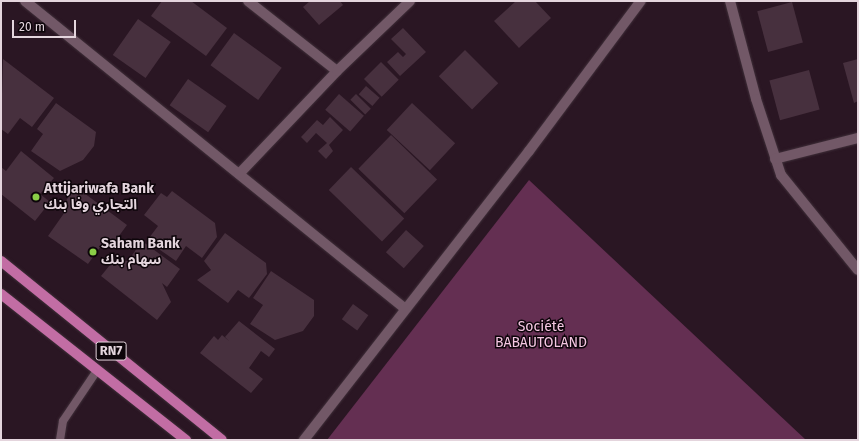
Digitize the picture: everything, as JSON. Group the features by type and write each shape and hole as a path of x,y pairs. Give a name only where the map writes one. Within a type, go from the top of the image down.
{"main road":[{"name":"RN7","path":"1,261 222,440"},
{"name":"RN7","path":"1,294 96,372 186,440"}],"street":[{"path":"25,1 405,309"},
{"path":"248,1 337,71"},
{"path":"239,174 337,71 410,1"},
{"path":"730,1 775,159 787,186 858,270"},
{"path":"304,440 529,151 635,3"},
{"path":"775,159 858,138"}],"lane":[{"path":"60,440 63,421 96,372"}],"green space":[{"name":"Société BABAUTOLAND","path":"529,180 806,440 327,440"}],"building":[{"path":"162,1 191,1 227,28 206,56 151,16"},
{"path":"310,1 340,1 343,5 319,25 303,7"},
{"path":"516,1 535,1 551,18 519,48 494,21"},
{"path":"792,2 803,43 768,52 757,11"},
{"path":"138,19 171,42 146,78 113,55"},
{"path":"403,28 426,52 400,76 387,62 398,52 403,57 406,54 391,39"},
{"path":"234,33 282,68 258,100 210,65"},
{"path":"465,50 498,83 472,109 439,76"},
{"path":"3,59 54,98 32,127 20,118 8,134 1,129"},
{"path":"858,59 858,101 854,103 843,63"},
{"path":"381,62 399,80 382,97 364,79"},
{"path":"809,70 820,110 780,120 769,81"},
{"path":"188,79 227,106 208,132 170,105"},
{"path":"366,86 380,98 372,106 359,94"},
{"path":"339,94 364,116 350,131 325,110"},
{"path":"356,94 371,109 365,115 350,100"},
{"path":"56,103 96,132 94,146 83,160 60,171 31,151 43,134 37,129"},
{"path":"412,103 455,143 430,170 387,130"},
{"path":"330,117 343,130 329,145 333,151 326,159 318,151 327,143 316,133 307,143 301,137 317,120 323,125"},
{"path":"391,135 437,179 404,213 358,169"},
{"path":"21,151 54,178 40,194 50,202 35,221 1,194 1,167 6,171"},
{"path":"351,167 404,218 382,241 329,190"},
{"path":"76,187 127,225 113,244 106,239 88,264 48,236 67,209 62,206"},
{"path":"172,191 215,223 217,237 202,258 186,246 176,261 150,243 149,238 158,226 144,215 161,193 167,197"},
{"path":"406,230 424,246 404,268 386,252"},
{"path":"225,233 266,263 267,274 249,298 238,290 228,303 197,280 211,270 204,261"},
{"path":"142,241 180,269 167,287 162,283 171,302 157,320 101,276 114,260 128,261"},
{"path":"271,271 314,300 314,316 303,331 275,340 250,324 263,305 253,298"},
{"path":"353,304 368,315 357,331 342,319"},
{"path":"239,321 275,349 269,357 261,351 249,368 263,379 251,393 200,353 214,336 218,340 222,335 229,341 225,337"}],"place":[{"name":"Attijariwafa Bank التجاري وفا بنك","path":"36,197"},
{"name":"Saham Bank سهام بنك","path":"93,252"}]}
